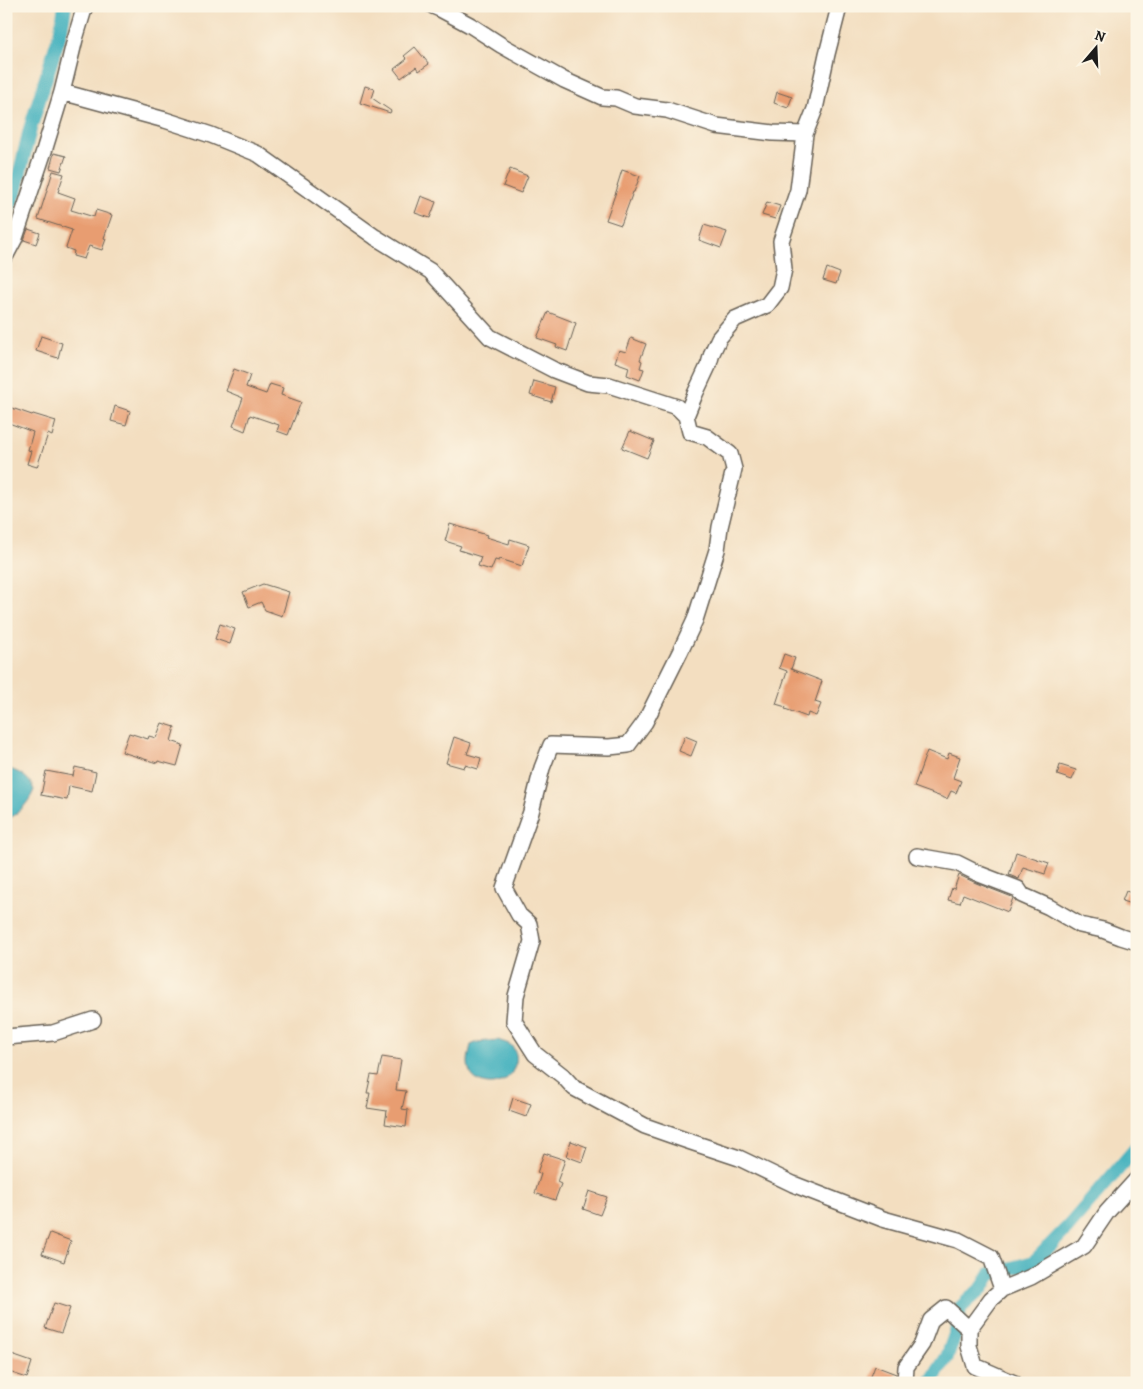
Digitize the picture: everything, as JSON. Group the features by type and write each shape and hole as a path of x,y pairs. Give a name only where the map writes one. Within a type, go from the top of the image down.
{"street":[{"path":"6,255 15,238 44,151 85,6"},
{"path":"433,6 470,25 500,46 564,80 602,96 616,98 635,106 667,110 716,126 773,133 805,134"},
{"path":"686,416 719,338 735,319 767,305 780,288 784,270 781,241 798,190 805,134 815,109 838,10 841,6"},
{"path":"62,92 174,123 211,135 258,154 375,237 430,271 490,337 554,370 588,384 609,385 677,407 686,416 690,432 707,437 730,454 734,469 720,527 717,550 695,620 645,722 628,746 551,745 542,768 531,812 504,888 519,916 529,924 532,941 516,996 514,1020 535,1054 563,1076 574,1088 645,1126 739,1158 793,1184 883,1219 958,1240 991,1257 1002,1289"},
{"path":"917,856 957,863 1018,889 1022,895 1049,907 1080,925 1103,930 1121,938 1137,942"},
{"path":"6,1037 53,1033 94,1020"},
{"path":"1014,1383 975,1366 969,1346 969,1328 991,1299 1002,1289 1031,1277 1084,1246 1107,1212 1137,1179"},
{"path":"905,1383 906,1367 922,1344 931,1320 946,1308 969,1328"}],"water":[{"path":"6,768 23,775 30,782 34,790 23,807 7,820"},
{"path":"498,1040 512,1046 515,1050 516,1063 511,1073 501,1082 489,1084 478,1081 473,1077 468,1065 471,1045 478,1042"}],"building":[{"path":"415,47 429,64 419,71 416,67 401,78 394,69 407,59 404,56"},
{"path":"365,86 375,89 372,98 391,111 390,113 360,103"},
{"path":"777,92 792,97 788,108 774,103"},
{"path":"54,153 66,156 61,171 50,168"},
{"path":"510,169 528,176 521,193 503,186"},
{"path":"622,170 640,176 621,225 606,220"},
{"path":"53,171 64,174 58,192 75,198 71,210 94,217 96,210 112,215 102,250 89,246 84,259 73,256 74,251 66,248 72,230 38,219"},
{"path":"421,196 436,202 430,218 415,213"},
{"path":"767,202 780,206 775,219 762,215"},
{"path":"704,225 727,232 721,248 699,240"},
{"path":"28,229 40,233 36,244 24,240"},
{"path":"827,268 840,273 836,284 823,280"},
{"path":"548,312 576,323 567,351 556,347 557,345 537,338"},
{"path":"41,336 62,343 58,358 36,351"},
{"path":"631,338 646,344 640,360 642,361 640,368 644,369 640,380 627,375 629,367 615,362 619,350 626,352"},
{"path":"234,369 250,375 246,387 266,394 270,384 283,388 281,395 301,402 288,435 277,431 279,425 250,415 245,431 233,426 243,398 226,391"},
{"path":"534,381 555,387 551,402 530,395"},
{"path":"6,406 56,421 52,436 48,434 37,467 27,464 31,451 28,450 33,432 6,422"},
{"path":"115,406 130,411 126,425 111,421"},
{"path":"630,431 654,441 647,458 622,448"},
{"path":"450,524 509,544 510,539 529,545 522,566 500,559 499,561 495,560 491,570 478,566 481,557 459,550 461,546 445,541"},
{"path":"263,584 289,592 282,616 265,610 261,602 249,607 243,592"},
{"path":"220,624 235,629 230,644 215,639"},
{"path":"784,654 795,658 791,669 822,681 815,702 821,704 816,716 808,713 807,717 776,704 787,671 779,668"},
{"path":"162,723 175,727 171,741 183,745 177,766 158,761 157,763 122,752 129,733 148,739 149,736 156,738"},
{"path":"685,736 697,741 691,756 679,751"},
{"path":"454,737 471,743 467,754 481,758 478,769 465,765 464,768 446,763"},
{"path":"927,751 947,759 949,753 960,757 953,778 961,781 956,793 951,791 947,799 914,787"},
{"path":"1060,765 1076,770 1072,780 1057,775"},
{"path":"75,767 96,772 92,791 69,786 67,800 41,795 46,771 73,776"},
{"path":"1016,852 1049,863 1045,874 1023,867 1019,879 1009,875"},
{"path":"959,875 1012,897 1008,912 963,894 960,903 948,900"},
{"path":"1126,891 1137,895 1137,906 1122,901"},
{"path":"382,1057 401,1060 396,1090 406,1091 402,1109 408,1110 406,1127 385,1124 387,1111 367,1108 370,1093 367,1093 371,1075 378,1076"},
{"path":"513,1098 531,1104 526,1117 509,1111"},
{"path":"571,1141 587,1147 582,1162 566,1156"},
{"path":"544,1153 565,1160 557,1182 561,1184 555,1200 535,1193 541,1174 537,1173"},
{"path":"589,1191 607,1197 600,1215 583,1209"},
{"path":"50,1233 71,1241 64,1262 42,1254"},
{"path":"54,1303 70,1308 61,1333 45,1328"},
{"path":"6,1353 32,1362 27,1378 6,1371"},
{"path":"875,1366 896,1374 896,1383 880,1383 870,1379"}],"waterway":[{"path":"6,214 15,193 30,129 61,30 65,6"},
{"path":"930,1383 947,1357 957,1329 960,1308 983,1287 990,1274 1034,1262 1068,1227 1137,1147"}]}
